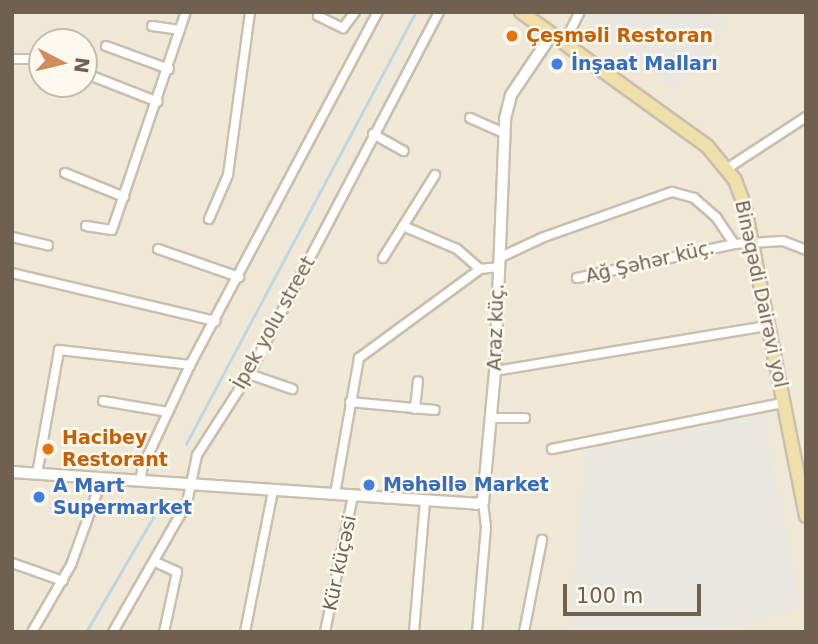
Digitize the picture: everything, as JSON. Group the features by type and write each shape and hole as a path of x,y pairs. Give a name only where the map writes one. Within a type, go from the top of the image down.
{"main road":[{"name":"Binəqədi Dairəvi yol","path":"521,12 707,146 728,168 741,194 806,516"}],"street":[{"path":"86,226 112,230 158,102 186,12"},
{"path":"209,219 228,176 250,12"},
{"path":"318,16 343,28 355,12"},
{"path":"141,481 142,466 190,365 239,277 377,12"},
{"name":"İpek yolu street","path":"113,632 187,503 197,455 249,374 439,12"},
{"path":"564,43 580,12"},
{"path":"152,26 180,30"},
{"name":"Araz küç.","path":"477,632 486,527 483,501 495,371 503,133 511,95 552,34"},
{"path":"106,46 169,69"},
{"path":"98,78 158,102"},
{"path":"728,168 806,117"},
{"path":"470,118 503,133"},
{"path":"373,134 404,151"},
{"path":"65,173 124,197"},
{"path":"383,258 435,174"},
{"path":"335,494 356,366 364,353 480,269 500,262 544,237 672,192 686,193 709,210 734,244"},
{"path":"404,226 457,249 480,269"},
{"path":"12,237 48,245"},
{"name":"Ağ Şəhər küç.","path":"577,278 734,244 790,242 806,250"},
{"path":"158,249 239,277"},
{"path":"12,272 215,321"},
{"path":"495,371 767,326"},
{"path":"37,474 59,351 190,365"},
{"path":"249,374 292,389"},
{"path":"415,408 418,381"},
{"path":"103,401 168,412"},
{"path":"350,402 435,410"},
{"path":"552,449 783,403"},
{"path":"492,418 525,418"},
{"path":"12,472 273,491 483,501"},
{"path":"32,632 63,581 93,516 102,479"},
{"path":"245,632 273,491"},
{"name":"Kür küçəsi","path":"325,632 354,495"},
{"path":"414,632 425,500"},
{"path":"524,632 542,540"},
{"path":"155,562 177,572 164,632"},
{"path":"12,563 63,581"}],"shaded area":[{"path":"12,12 806,12 806,632 12,632"},
{"path":"585,12 708,12 727,25 676,89 582,18"},
{"path":"762,415 801,606 719,632 568,632 587,451"}],"waterway":[{"path":"186,444 416,12"},
{"path":"86,632 155,514"}],"place":[{"name":"Çeşməli Restoran","path":"512,36"},
{"name":"İnşaat Malları","path":"557,64"},
{"name":"Hacibey Restorant","path":"48,449"},
{"name":"Məhəllə Market","path":"369,485"},
{"name":"A Mart Supermarket","path":"39,497"}]}
